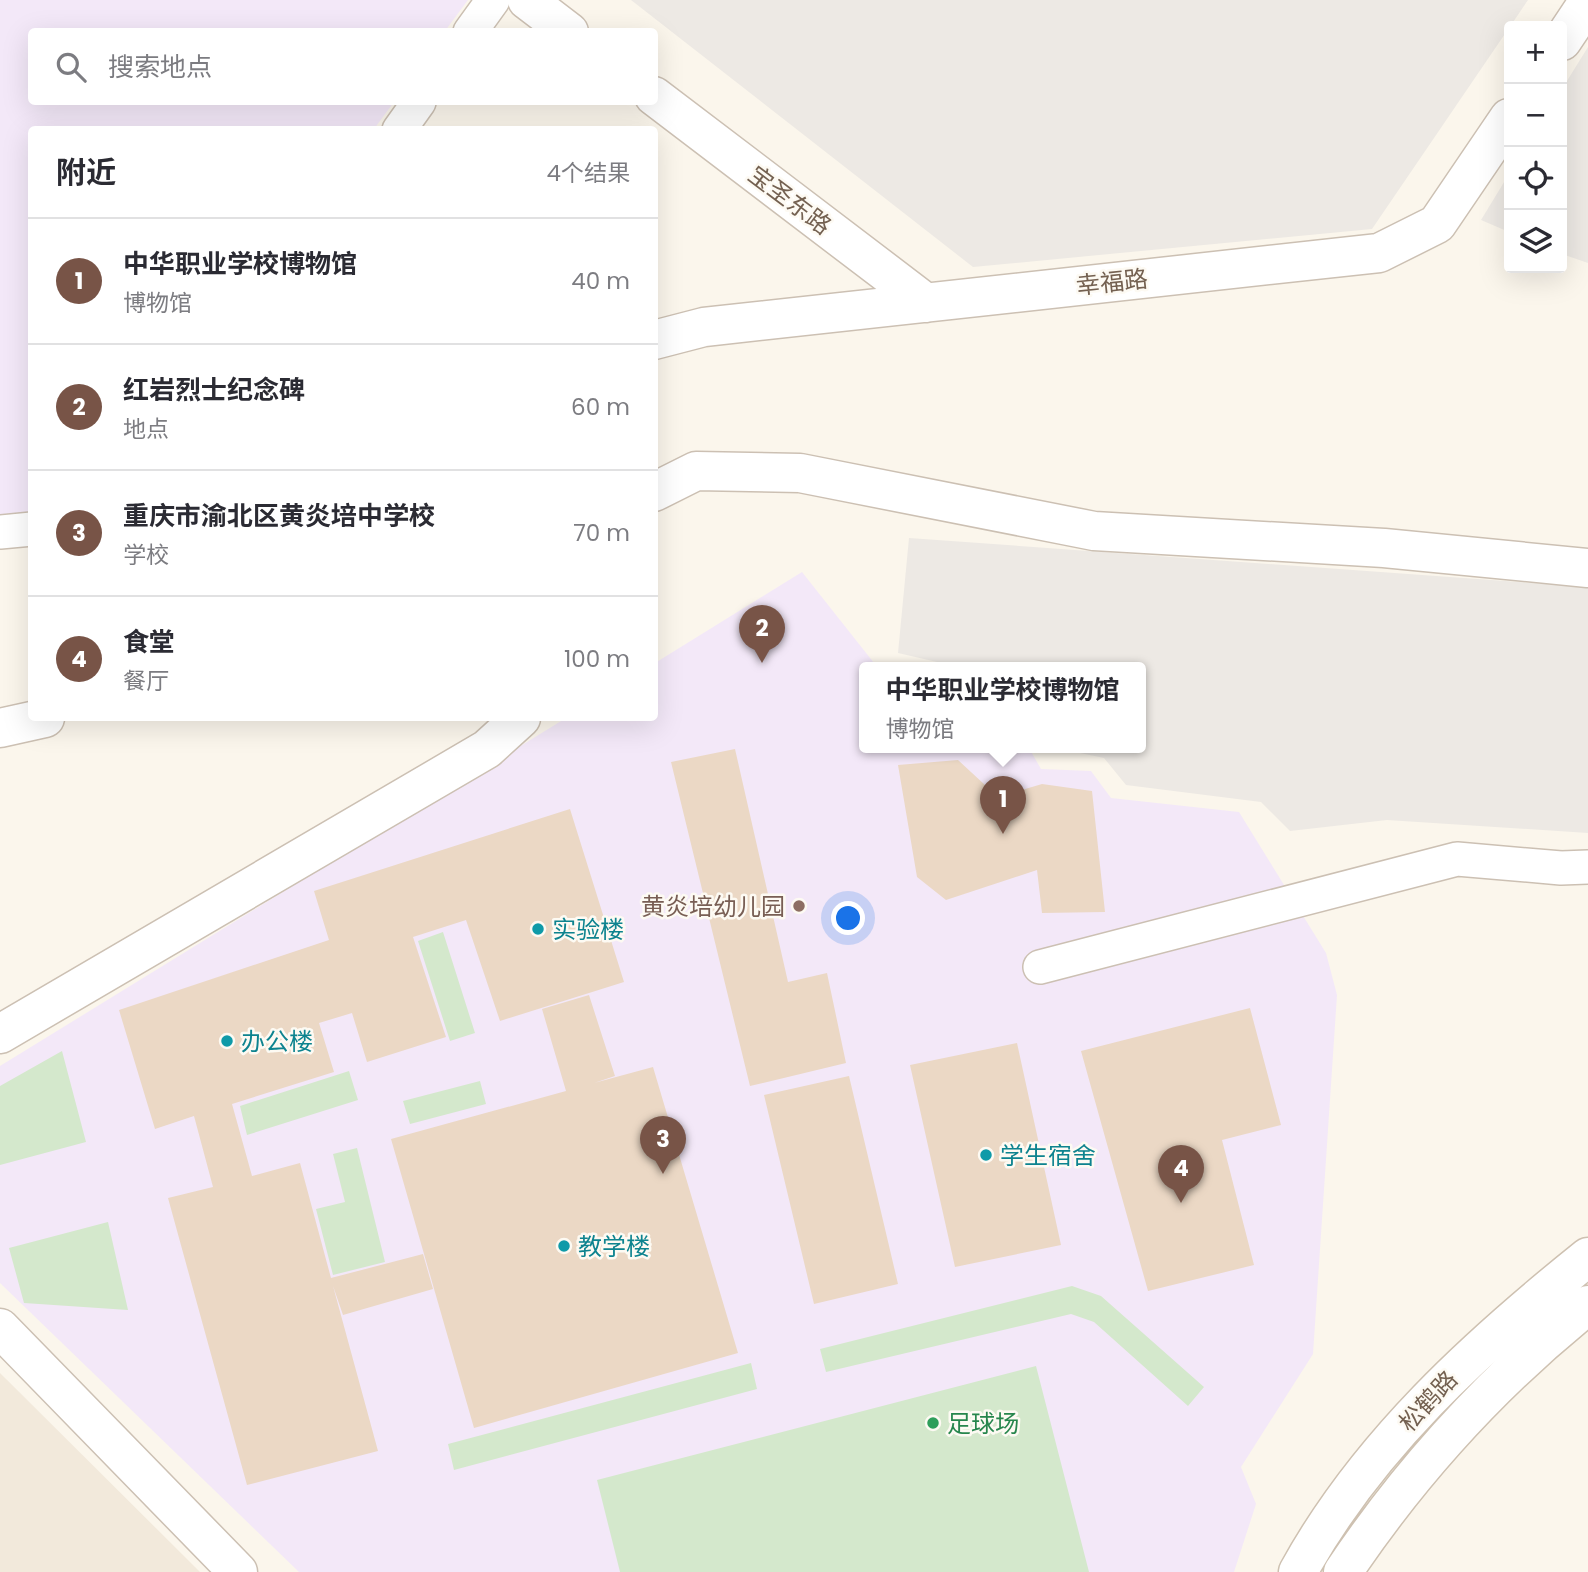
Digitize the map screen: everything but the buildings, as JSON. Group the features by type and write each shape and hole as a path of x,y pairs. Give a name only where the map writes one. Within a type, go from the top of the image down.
{"street":[{"path":"473,28 493,0"},
{"path":"527,0 564,28"},
{"path":"1567,34 1588,2"},
{"name":"宝圣东路","path":"658,99 926,303"},
{"path":"402,126 417,105"},
{"name":"幸福路","path":"658,339 704,327 1378,253 1437,225 1504,125"},
{"path":"658,490 696,471 800,472 1094,531 1384,548 1588,568"},
{"path":"0,532 28,530"},
{"path":"0,728 32,721"},
{"path":"0,1034 487,749 518,721"},
{"path":"1040,967 1457,859 1561,868 1588,867"},
{"name":"松鹤路","path":"1298,1572 1341,1506 1394,1438 1453,1373 1519,1312 1588,1257"},
{"name":"松鹤路","path":"1343,1572 1372,1529 1425,1461 1540,1343 1588,1305"},
{"path":"0,1328 238,1572"}],"shaded area":[{"path":"0,0 468,0 447,28 28,28 28,105 392,105 376,126 28,126 28,513 0,515"},
{"path":"631,0 1528,0 1514,21 1504,21 1504,35 1372,229 973,267"},
{"path":"1588,47 1588,263 1567,256 1567,81"},
{"path":"1504,182 1504,230 1481,220"},
{"path":"909,538 1588,587 1588,833 1387,820 1290,831 1261,802 1126,785 1104,758 1080,753 1146,753 1146,662 937,662 898,653"},
{"path":"802,572 873,662 859,662 859,753 1032,753 1041,769 1091,771 1111,798 1239,812 1326,953 1337,995 1313,1354 1241,1467 1256,1504 1234,1572 299,1572 0,1283 0,1066 561,721 658,721 658,661"},
{"path":"0,1373 200,1572 0,1572"}],"green space":[{"path":"443,932 475,1033 450,1041 418,941"},
{"path":"62,1051 86,1142 0,1165 0,1086"},
{"path":"349,1071 358,1100 247,1135 240,1106"},
{"path":"480,1081 486,1104 410,1124 403,1101"},
{"path":"357,1148 385,1262 333,1275 316,1209 345,1202 333,1154"},
{"path":"108,1222 128,1310 24,1303 9,1248"},
{"path":"1072,1286 1101,1296 1204,1387 1188,1406 1094,1322 1071,1314 826,1372 820,1349"},
{"path":"751,1363 757,1389 454,1470 448,1444"},
{"name":"足球场","path":"1036,1366 1089,1572 620,1572 597,1480"}],"place":[{"name":"红岩烈士纪念碑","path":"762,663"},
{"name":"中华职业学校博物馆","path":"1003,834"},
{"name":"黄炎培幼儿园","path":"799,906"},
{"name":"实验楼","path":"538,929"},
{"name":"办公楼","path":"227,1041"},
{"name":"学生宿舍","path":"986,1155"},
{"name":"重庆市渝北区黄炎培中学校","path":"663,1174"},
{"name":"食堂","path":"1181,1203"},
{"name":"教学楼","path":"564,1246"},
{"name":"足球场","path":"933,1423"}]}
